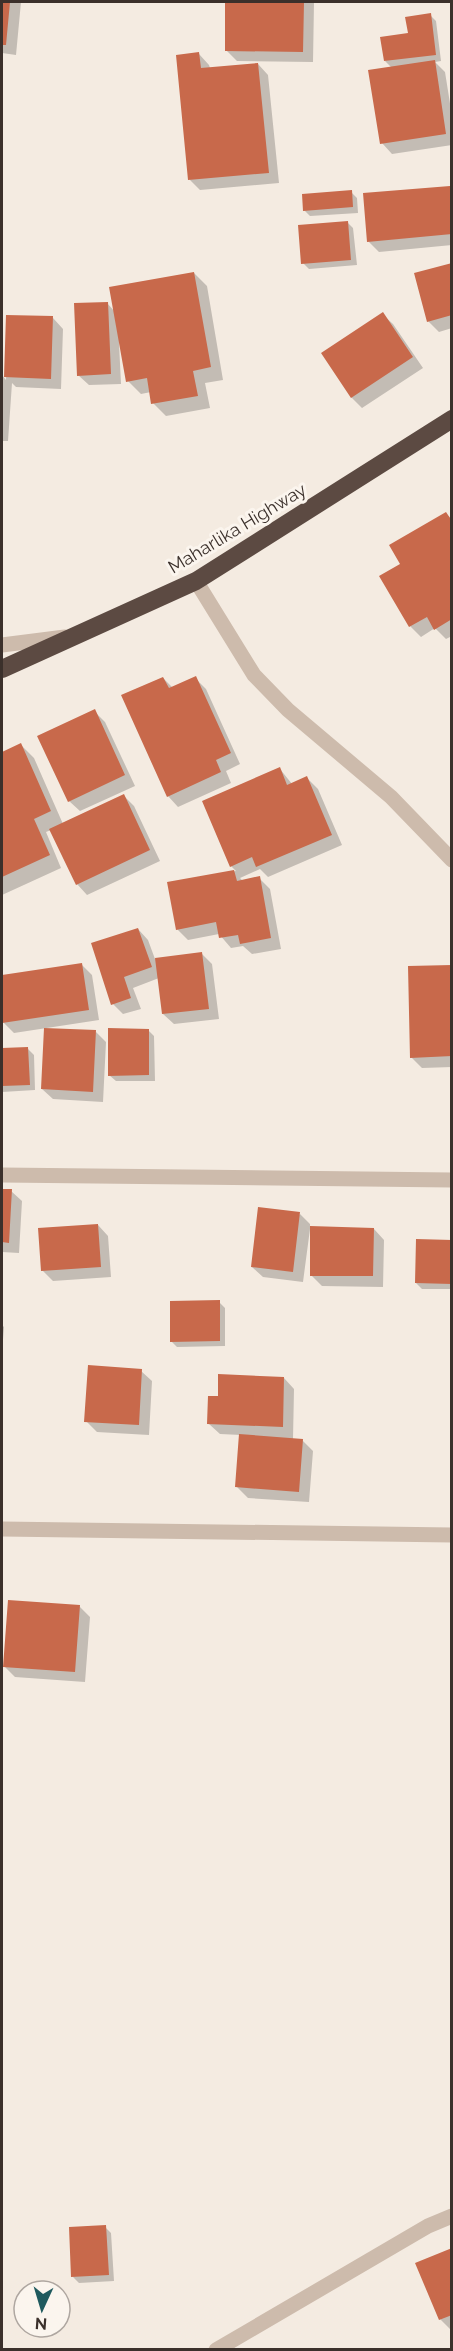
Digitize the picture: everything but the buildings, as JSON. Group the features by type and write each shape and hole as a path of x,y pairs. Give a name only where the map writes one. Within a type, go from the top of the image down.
{"highway":[{"name":"Maharlika Highway","path":"2,669 196,581 452,419"}],"street":[{"path":"196,581 254,675 288,711 391,797 452,860"},
{"path":"2,645 74,636"},
{"path":"2,1175 452,1180"},
{"path":"2,1529 452,1535"},
{"path":"216,2349 428,2226 452,2216"}]}
